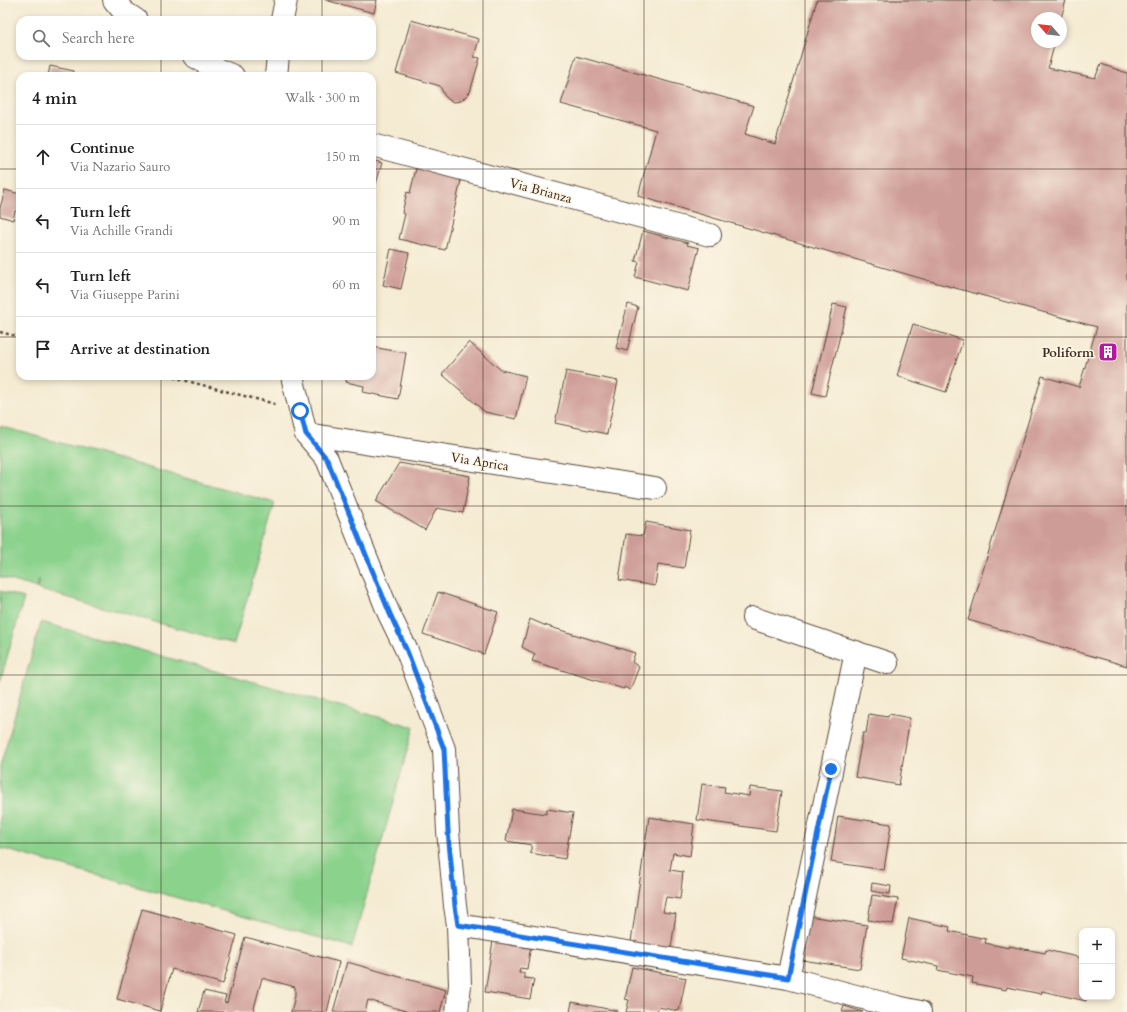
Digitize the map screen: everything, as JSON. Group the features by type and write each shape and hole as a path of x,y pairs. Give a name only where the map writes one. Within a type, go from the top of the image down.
{"street":[{"path":"114,0 124,12 130,16"},
{"path":"283,16 286,0"},
{"path":"201,60 224,72"},
{"path":"276,72 278,60"},
{"name":"Via Brianza","path":"376,146 710,235"},
{"path":"293,380 306,434 327,459 390,614 407,651 444,749 448,831 458,925 460,985 457,1012"},
{"name":"Via Aprica","path":"306,434 655,488"},
{"path":"753,618 887,663"},
{"path":"788,978 856,652"},
{"path":"458,925 788,978 896,1009 920,1012"}],"path":[{"path":"0,332 16,336"},
{"path":"183,380 300,411"}],"green space":[{"path":"0,426 275,503 234,644 37,589 39,579 37,588 0,577"},
{"path":"0,591 24,598 0,682"},
{"path":"41,622 414,727 352,947 0,848 0,767"}],"building":[{"path":"325,0 377,0 374,13"},
{"name":"Poliform","path":"817,0 1066,0 1063,12 1031,12 1031,48 1053,48 1048,68 1095,78 1101,64 1127,73 1127,666 968,620 1042,376 1079,387 1097,327 930,281 638,196 656,130 561,104 576,56 754,106 745,134 775,144"},
{"path":"411,20 479,39 474,57 480,58 470,92 461,101 454,102 449,100 444,95 440,86 396,73"},
{"path":"50,66 74,71 74,72 49,72"},
{"path":"376,161 382,163 376,184"},
{"path":"417,165 462,176 445,250 399,239 405,214 402,213 407,192 410,193"},
{"path":"5,190 16,193 16,211 13,220 0,216 0,208"},
{"path":"643,231 688,243 687,245 699,248 688,291 635,277 639,262 635,261"},
{"path":"391,249 409,253 401,289 383,285"},
{"path":"628,304 638,307 627,351 616,348"},
{"path":"833,304 847,307 825,396 812,393"},
{"path":"913,324 963,340 946,392 897,376"},
{"path":"469,342 501,370 526,376 516,419 485,412 442,374"},
{"path":"376,348 406,353 398,399 363,392 364,386 346,382 346,380 376,380"},
{"path":"566,371 618,381 607,434 555,423"},
{"path":"399,463 470,476 463,513 437,508 425,530 376,501"},
{"path":"646,522 690,530 684,568 658,564 655,586 619,580 626,534 643,536"},
{"path":"438,592 498,612 484,654 423,634"},
{"path":"530,619 544,625 635,653 632,662 639,667 630,690 532,661 535,654 522,647"},
{"path":"869,714 888,717 889,714 910,718 899,785 855,777 863,733 866,733"},
{"path":"702,784 725,787 724,792 749,796 750,787 782,791 776,831 697,820"},
{"path":"512,809 546,814 547,809 573,813 565,859 530,853 532,845 506,841"},
{"path":"838,816 891,824 884,870 831,862"},
{"path":"649,817 694,824 690,856 673,853 670,870 683,872 680,899 666,897 663,912 676,914 671,948 631,942"},
{"path":"872,883 891,886 890,894 871,891"},
{"path":"872,895 898,899 893,924 868,920"},
{"path":"142,909 237,935 223,984 172,969 160,1011 117,999"},
{"path":"809,916 867,925 860,969 802,960"},
{"path":"909,918 950,927 949,931 986,939 985,943 1045,953 1046,950 1079,957 1079,999 1042,991 1041,994 1007,987 1006,990 972,983 973,977 937,970 938,966 901,958"},
{"path":"494,934 532,939 527,969 520,968 519,973 524,973 524,978 534,979 530,999 485,992"},
{"path":"245,937 339,962 327,1012 291,1012 295,996 295,987 262,978 253,1012 198,1012 204,991 226,996 224,1002 227,1003"},
{"path":"347,962 446,990 440,1012 409,1012 368,1000 365,1012 333,1012"},
{"path":"632,967 686,978 679,1011 658,1007 657,1012 626,1012 629,1000 625,999"},
{"path":"572,1002 618,1011 618,1012 570,1012"},
{"path":"844,1006 863,1012 842,1012"}],"place":[{"name":"Poliform","path":"1108,352"}],"route":[{"path":"300,411 306,434 327,459 390,614 407,651 444,749 448,831 458,925 788,978 831,769"}]}
